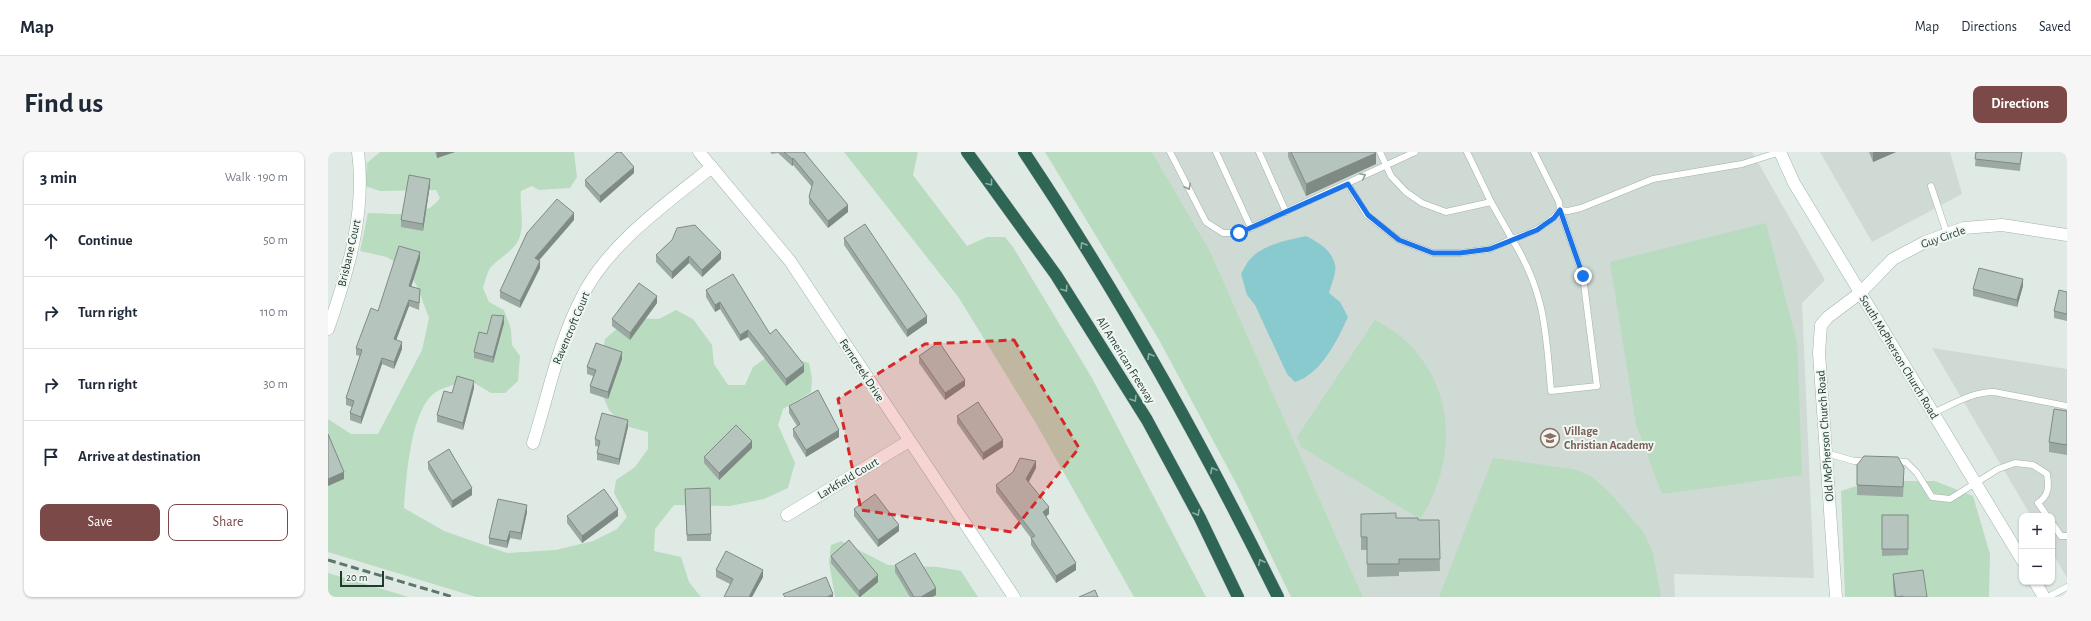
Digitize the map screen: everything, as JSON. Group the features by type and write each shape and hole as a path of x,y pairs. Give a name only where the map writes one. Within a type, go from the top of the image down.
{"highway":[{"name":"All American Freeway","path":"967,152 1056,276 1148,420 1200,518 1238,597"},
{"name":"All American Freeway","path":"1024,152 1128,317 1186,419 1238,516 1278,597"}],"street":[{"name":"Brisbane Court","path":"328,329 339,298 358,225 360,194 358,152"},
{"name":"Ferncreek Drive","path":"699,152 790,261 909,442 1014,597"},
{"name":"South McPherson Church Road","path":"1780,152 1794,183 2019,555"},
{"name":"Ravencroft Court","path":"533,443 560,348 582,296 599,270 634,233 712,167"},
{"name":"Guy Circle","path":"1860,293 1893,259 1925,242 1964,228 2002,225 2067,235"},
{"name":"Old McPherson Church Road","path":"1836,597 1819,353 1821,325 1835,310 1860,293"},
{"name":"Larkfield Court","path":"786,515 909,442"},
{"path":"2037,585 2044,597"}],"lane":[{"path":"1170,152 1206,222 1223,233 1239,233 1251,228 1415,152"},
{"path":"1216,152 1251,228"},
{"path":"1259,152 1286,212"},
{"path":"1380,152 1391,176 1406,192 1422,203 1446,212 1491,202"},
{"path":"1467,152 1491,202 1526,262 1540,298 1546,329 1551,391 1597,386 1583,276 1560,210 1559,202 1534,152"},
{"path":"1560,210 1568,211 1581,208 1662,176 1742,164 1780,152"},
{"path":"1348,184 1368,215 1378,224 1399,240 1433,253 1460,253 1490,249 1537,230 1554,218 1560,210"},
{"path":"1932,186 1947,234"},
{"path":"1933,413 1967,397 1983,392 1994,392 2067,406"},
{"path":"1826,453 1854,461 1877,461"},
{"path":"1884,461 1906,462 1917,472 1932,497 1950,499 1974,482 1998,469 2015,463 2033,465 2047,474 2048,487 2045,497 2038,503 2045,513"},
{"path":"2055,527 2061,536 2067,536"},
{"path":"2048,597 2067,587"}],"highlighted area":[{"path":"1014,340 1079,448 1012,532 861,510 838,399 925,344"}],"shaded area":[{"name":"Village Christian Academy","path":"1152,152 1752,152 1825,280 1802,303 1814,578 1674,574 1675,597 1363,597 1210,251"},
{"path":"1820,152 1950,152 1962,194 1872,242"},
{"path":"1932,348 2067,369 2067,578 2055,557 2055,513 2029,513"}],"green space":[{"path":"380,152 574,152 577,177 570,188 539,190 532,186 521,191 522,229 518,241 491,267 487,274 483,288 489,302 504,310 511,329 512,345 520,356 518,381 505,393 491,393 471,381 455,384 431,396 418,418 410,449 404,508 444,531 507,553 556,550 593,541 617,529 627,517 614,493 616,480 635,467 648,449 648,432 622,425 609,410 600,389 600,370 605,339 622,324 636,318 659,319 676,310 693,319 712,345 714,364 728,385 745,385 753,367 774,352 809,363 812,378 811,392 783,409 778,425 795,463 788,488 764,499 730,506 674,505 655,529 654,551 681,557 689,582 701,597 476,597 328,552 328,419 351,434 378,434 422,350 429,318 417,286 406,269 387,257 360,251 368,213 407,214 417,212 426,210 434,205 440,198 436,190 380,191 365,186 367,163"},
{"path":"844,152 918,152 913,175 967,246 987,237 1005,237 1013,247 1092,378 1206,597 1134,597 1037,425 959,298"},
{"path":"1045,152 1152,152 1210,251 1363,597 1291,597 1238,487 1158,338"},
{"path":"1766,223 1797,343 1802,475 1662,494 1636,424 1610,262"},
{"path":"1375,320 1401,337 1421,358 1435,382 1443,408 1446,436 1443,464 1434,492 1420,519 1301,447 1297,437"},
{"path":"1493,458 1573,469 1591,476 1611,494 1644,533 1653,553 1661,597 1439,597"},
{"path":"1872,481 1935,481 1973,496 1990,554 1989,597 1845,597 1841,491"},
{"path":"841,541 888,565 938,567 961,571 978,597 835,597 829,562 831,545"},
{"path":"328,573 409,597 328,597"}],"water":[{"path":"1306,236 1324,247 1331,255 1335,265 1335,271 1329,293 1340,302 1348,317 1327,356 1313,372 1295,382 1287,374 1255,305 1247,295 1241,274 1250,260 1263,249 1277,243"}],"building":[{"path":"617,152 621,152 634,167 600,196 585,180"},
{"path":"784,152 804,152 848,205 828,221 809,197 813,182 793,158 792,159"},
{"path":"1291,152 1375,152 1376,153 1306,184"},
{"path":"1976,152 2022,152 2020,164 1975,159"},
{"path":"409,175 430,179 423,224 401,220"},
{"path":"557,199 574,213 535,258 540,261 520,301 500,291 527,233"},
{"path":"865,224 927,316 907,330 844,238"},
{"path":"695,225 721,252 702,270 689,256 672,272 656,255 672,240 677,228"},
{"path":"399,246 420,252 409,286 420,289 419,303 409,300 394,339 402,342 394,362 382,358 361,417 350,413 354,401 346,398 362,350 356,348 371,308 378,311"},
{"path":"1979,268 2023,279 2017,300 1973,289"},
{"path":"733,274 770,334 776,329 804,365 786,379 748,330 740,335 720,302 715,305 706,290"},
{"path":"639,283 657,296 630,333 612,319"},
{"path":"2059,290 2067,292 2067,314 2054,311"},
{"path":"492,315 504,316 493,357 474,352 479,332 487,334"},
{"path":"939,342 965,380 945,393 919,356"},
{"path":"596,343 622,352 608,392 590,386 596,370 587,367"},
{"path":"457,376 474,381 463,423 437,415 444,391 452,393"},
{"path":"818,390 839,430 806,450 793,429 800,424 789,406"},
{"path":"978,402 1003,440 983,453 957,416"},
{"path":"2054,409 2067,411 2067,445 2049,442"},
{"path":"602,413 628,420 619,459 597,453 600,441 595,439"},
{"path":"736,425 752,441 719,473 704,457"},
{"path":"328,434 344,472 328,479"},
{"path":"449,449 472,488 452,501 428,462"},
{"path":"1864,456 1898,457 1904,468 1903,487 1857,485 1857,465"},
{"path":"1020,458 1036,461 1026,479 1049,507 1043,512 1076,563 1056,576 1031,538 1035,536 996,485 1013,472"},
{"path":"710,488 711,534 687,535 685,489"},
{"path":"604,489 618,509 582,536 567,516"},
{"path":"875,494 899,525 878,540 854,509"},
{"path":"498,499 527,505 521,533 510,531 507,541 489,538"},
{"path":"1396,513 1396,518 1439,520 1440,559 1399,559 1399,564 1367,564 1367,537 1361,537 1361,514"},
{"path":"1882,515 1908,515 1908,549 1882,549"},
{"path":"849,540 878,575 859,591 831,556"},
{"path":"726,551 763,570 749,597 724,597 733,579 716,570"},
{"path":"915,553 936,588 921,597 914,597 895,565"},
{"path":"1923,570 1927,597 1896,597 1893,574"},
{"path":"826,577 833,594 827,597 785,597 783,594"},
{"path":"1095,590 1098,597 1079,597"}],"railway":[{"path":"328,560 453,597"}],"place":[{"name":"Village Christian Academy","path":"1550,438"}],"route":[{"path":"1239,233 1348,184 1368,215 1399,240 1433,253 1460,253 1490,249 1537,230 1554,218 1560,210 1583,276"}]}
